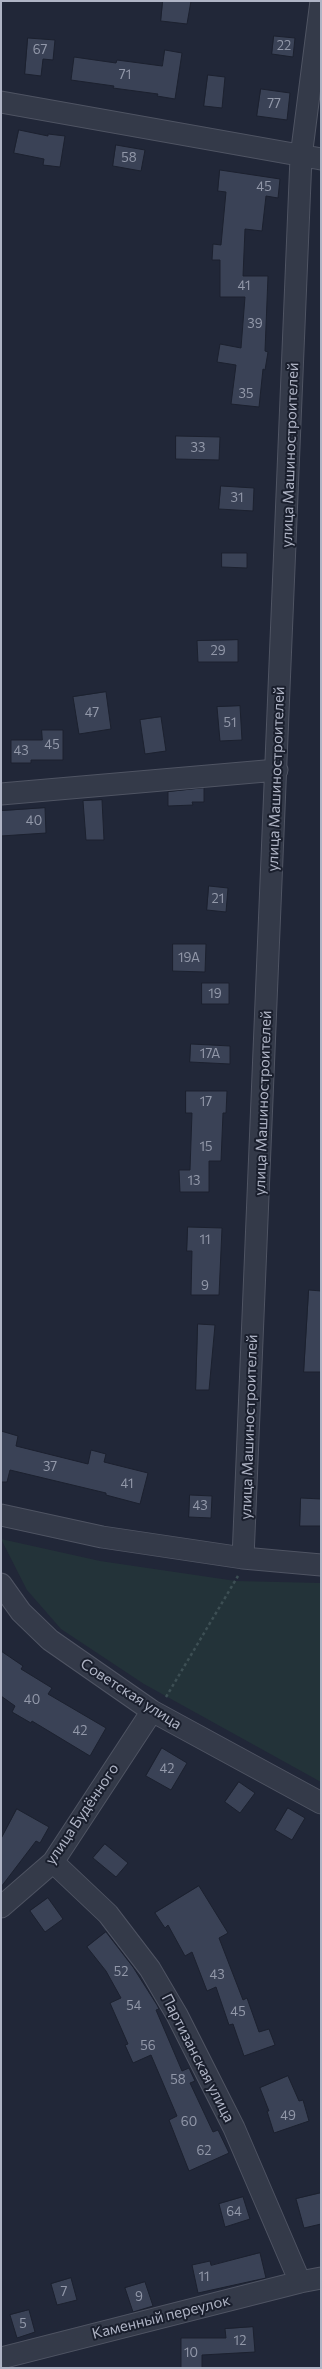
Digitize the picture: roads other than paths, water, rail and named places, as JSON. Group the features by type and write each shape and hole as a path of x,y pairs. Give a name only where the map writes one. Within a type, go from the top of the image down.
{"street":[{"name":"улица Машиностроителей","path":"243,1558 277,770 320,1"},
{"path":"1,102 311,158"},
{"path":"1,794 277,770"},
{"path":"1,1515 102,1537 243,1558 321,1564"},
{"name":"Советская улица","path":"1,1584 21,1612 50,1640 152,1711 321,1803"},
{"path":"1,1610 50,1640"},
{"name":"улица Будённого","path":"1,1907 53,1862 152,1711"},
{"name":"Партизанская улица","path":"53,1862 108,1914 150,1969 177,2015 234,2128 300,2282"},
{"name":"Каменный переулок","path":"1,2358 300,2282 321,2278"}]}
